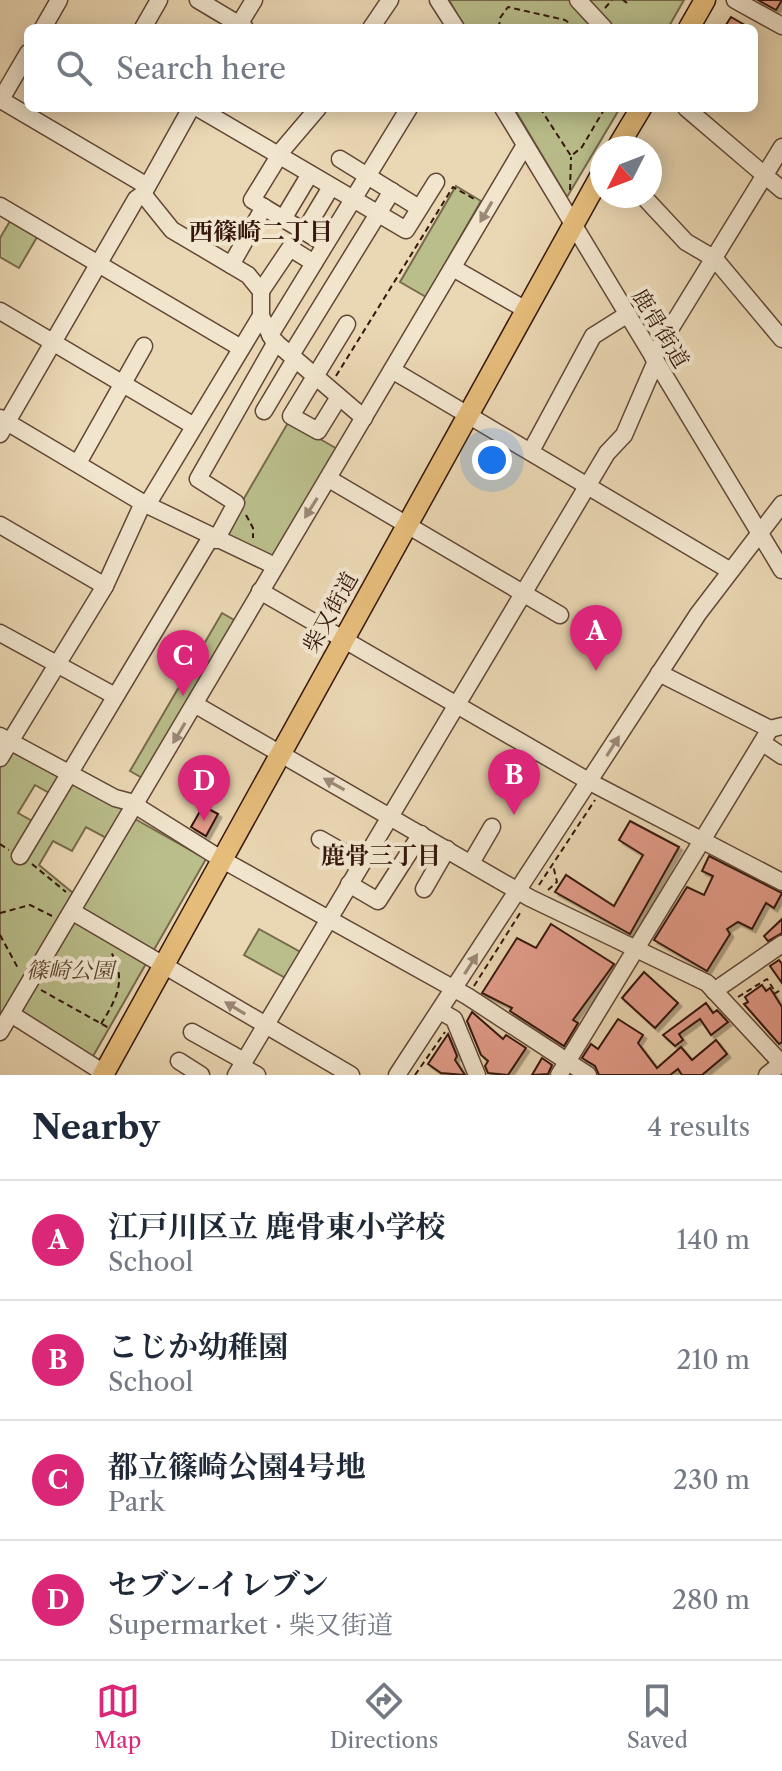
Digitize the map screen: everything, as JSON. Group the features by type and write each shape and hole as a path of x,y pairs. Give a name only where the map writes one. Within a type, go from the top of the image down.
{"main road":[{"path":"691,24 705,0"},
{"path":"624,136 639,112"},
{"name":"柴又街道","path":"104,1074 590,194"}],"street":[{"path":"145,24 159,0"},
{"path":"198,0 235,24"},
{"path":"242,24 254,0"},
{"path":"374,24 390,0"},
{"path":"438,0 453,24"},
{"path":"578,0 600,24"},
{"path":"735,0 782,26"},
{"path":"24,60 0,100 145,190 172,230 248,275 261,291"},
{"path":"189,112 54,343 2,425 78,463 145,504 275,566"},
{"path":"205,112 406,230 436,182"},
{"path":"311,112 278,155 252,200 325,244"},
{"path":"20,856 115,696 234,507 236,503 198,479 314,263 407,112"},
{"name":"鹿骨街道","path":"505,112 782,570"},
{"path":"691,112 782,190"},
{"path":"0,1032 525,145"},
{"path":"240,1067 587,485 607,453 624,435 654,359 782,147"},
{"path":"340,159 419,208"},
{"path":"283,219 310,174"},
{"path":"304,232 331,187"},
{"path":"264,411 392,191"},
{"path":"0,206 241,348"},
{"path":"231,265 264,207"},
{"path":"654,208 686,242 715,259 782,339"},
{"path":"314,263 290,248 261,291 261,316 273,338 364,418"},
{"path":"453,268 526,310"},
{"path":"0,311 194,426"},
{"path":"531,451 593,336 628,314"},
{"path":"0,758 6,739 57,666 105,586 145,504 261,316"},
{"path":"334,392 318,431 291,416 347,324"},
{"path":"78,463 144,346"},
{"path":"392,370 729,570"},
{"path":"329,479 560,615"},
{"path":"397,1075 447,1015 596,786 659,673 729,570 782,504"},
{"path":"0,525 105,586"},
{"path":"260,591 596,786 701,841 775,878 782,863"},
{"path":"0,633 115,696"},
{"path":"659,673 772,733 782,756"},
{"path":"196,705 524,894 707,983 782,1063 767,1075"},
{"path":"563,1068 701,841 772,733"},
{"path":"6,739 135,808 461,993 563,1068 588,1075"},
{"path":"471,863 492,827"},
{"path":"349,884 378,901 421,834"},
{"path":"320,839 362,863"},
{"path":"424,889 447,849"},
{"path":"72,914 265,1025 332,1070 351,1075"},
{"path":"714,991 782,944"},
{"path":"11,1014 104,1074"},
{"path":"447,1015 477,1075"},
{"path":"192,1032 240,1067 257,1075"},
{"path":"179,1061 201,1075"}],"path":[{"path":"499,24 508,7 507,0"},
{"path":"603,10 612,0"},
{"path":"623,0 627,3"},
{"path":"508,7 565,20 570,24"},
{"path":"543,112 571,156 570,200"},
{"path":"571,156 582,147 603,112"},
{"path":"334,392 453,187 482,203"},
{"path":"234,507 248,516 253,528 253,542 247,554"},
{"path":"461,993 524,894 552,865 596,786"},
{"path":"0,844 60,884 72,914"},
{"path":"552,865 557,882 546,895 552,898"},
{"path":"0,913 30,905 72,914"},
{"path":"0,935 23,976 30,982 124,1037"},
{"path":"101,1024 121,982 120,967 109,948"},
{"path":"726,1004 767,979 775,994 782,989"},
{"path":"415,1075 447,1015"}],"green space":[{"path":"449,0 684,0 670,24 463,24"},
{"path":"516,112 618,112 603,136 590,136 590,158 567,197"},
{"path":"456,186 481,201 426,297 400,282"},
{"path":"13,216 40,232 19,268 0,257 0,238"},
{"path":"289,421 339,450 273,565 221,538"},
{"path":"222,613 236,621 144,779 130,771"},
{"name":"篠崎公園","path":"0,740 63,776 51,794 35,785 18,813 34,822 70,779 127,805 108,839 86,827 72,851 53,841 39,865 78,897 135,819 206,859 92,1058 0,1017"},
{"path":"259,929 304,954 289,980 244,955"}],"building":[{"path":"758,0 782,0 776,10"},
{"path":"731,17 743,24 727,24"},
{"path":"203,806 218,814 206,836 191,827"},
{"path":"630,821 679,847 630,934 555,892 566,875 614,906 643,855 619,840"},
{"path":"709,856 782,893 774,908 766,903 752,929 738,922 727,929 730,934 707,971 654,940 687,887 704,895 713,876 702,871"},
{"path":"782,919 782,933 768,941 764,936"},
{"path":"551,924 614,964 573,1020 578,1023 564,1046 510,1011 512,1008 482,993 517,938 536,948"},
{"path":"779,960 782,964 782,983 770,966"},
{"path":"644,972 678,1003 655,1028 622,998"},
{"path":"762,985 766,991 770,988 782,1007 782,1042 779,1044 744,1004 748,1002 745,997"},
{"path":"706,1003 713,1013 717,1010 728,1022 711,1035 700,1019 679,1034 683,1040 675,1046 663,1035"},
{"path":"472,1012 503,1039 506,1035 526,1048 508,1075 488,1073 485,1066 488,1061 481,1055 467,1021"},
{"path":"618,1019 643,1035 638,1043 657,1068 681,1047 692,1060 716,1040 727,1054 702,1075 682,1075 678,1069 670,1075 599,1075 595,1066 582,1058 591,1044 598,1049"},
{"path":"448,1034 457,1056 455,1060 465,1075 441,1073 428,1064"},
{"path":"542,1058 552,1065 548,1074 532,1075"}],"place":[{"name":"江戸川区立 鹿骨東小学校","path":"596,671"},
{"name":"都立篠崎公園4号地","path":"183,696"},
{"name":"こじか幼稚園","path":"514,815"},
{"name":"セブン-イレブン","path":"204,821"}],"district":[{"name":"西篠崎二丁目","path":"261,232"},
{"name":"鹿骨三丁目","path":"381,856"}]}
